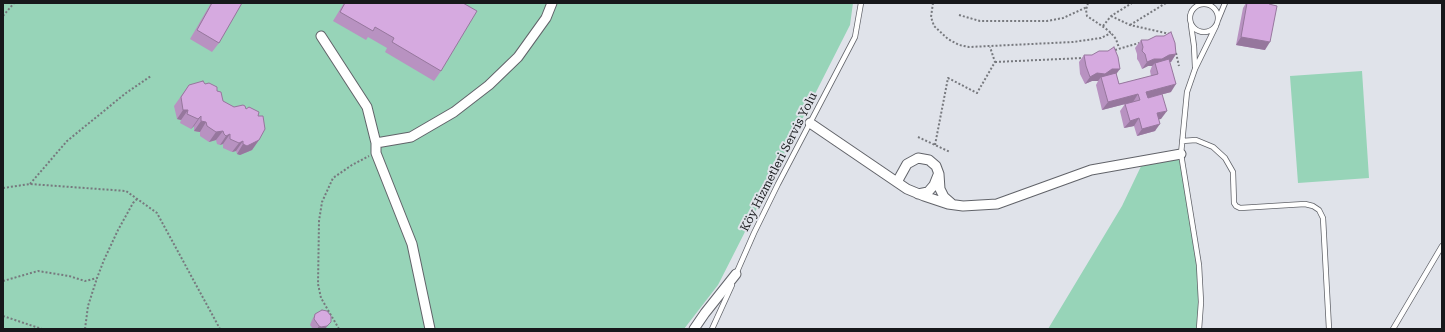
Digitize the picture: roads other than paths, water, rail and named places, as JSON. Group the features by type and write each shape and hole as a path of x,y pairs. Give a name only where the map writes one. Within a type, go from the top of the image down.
{"street":[{"path":"376,143 411,137 454,112 490,85 518,57 546,18 552,3"},
{"path":"321,36 367,107 376,143 376,153 412,244 430,329"},
{"path":"810,123 907,189 918,194 963,206 997,204 1091,170 1181,154"},
{"path":"897,182 907,164 918,158 929,160 936,166 939,174 940,189 944,197 952,204"},
{"path":"918,194 928,192 934,186 939,174"},
{"path":"694,329 736,274"}],"lane":[{"name":"Köy Hizmetleri Servis Yolu","path":"712,329 754,233 855,37 861,3"},
{"path":"1199,329 1201,302 1199,265 1181,154 1182,141 1187,92 1225,3"},
{"path":"1190,21 1195,29 1204,32 1212,29 1216,24 1218,17 1211,6 1202,4 1194,9 1190,17 1190,21 1194,46 1196,68"},
{"path":"1182,141 1196,140 1213,147 1225,158 1233,172 1234,203 1236,206 1240,208 1305,204 1313,206 1319,210 1323,218 1329,329"},
{"path":"1392,329 1442,246"}]}
